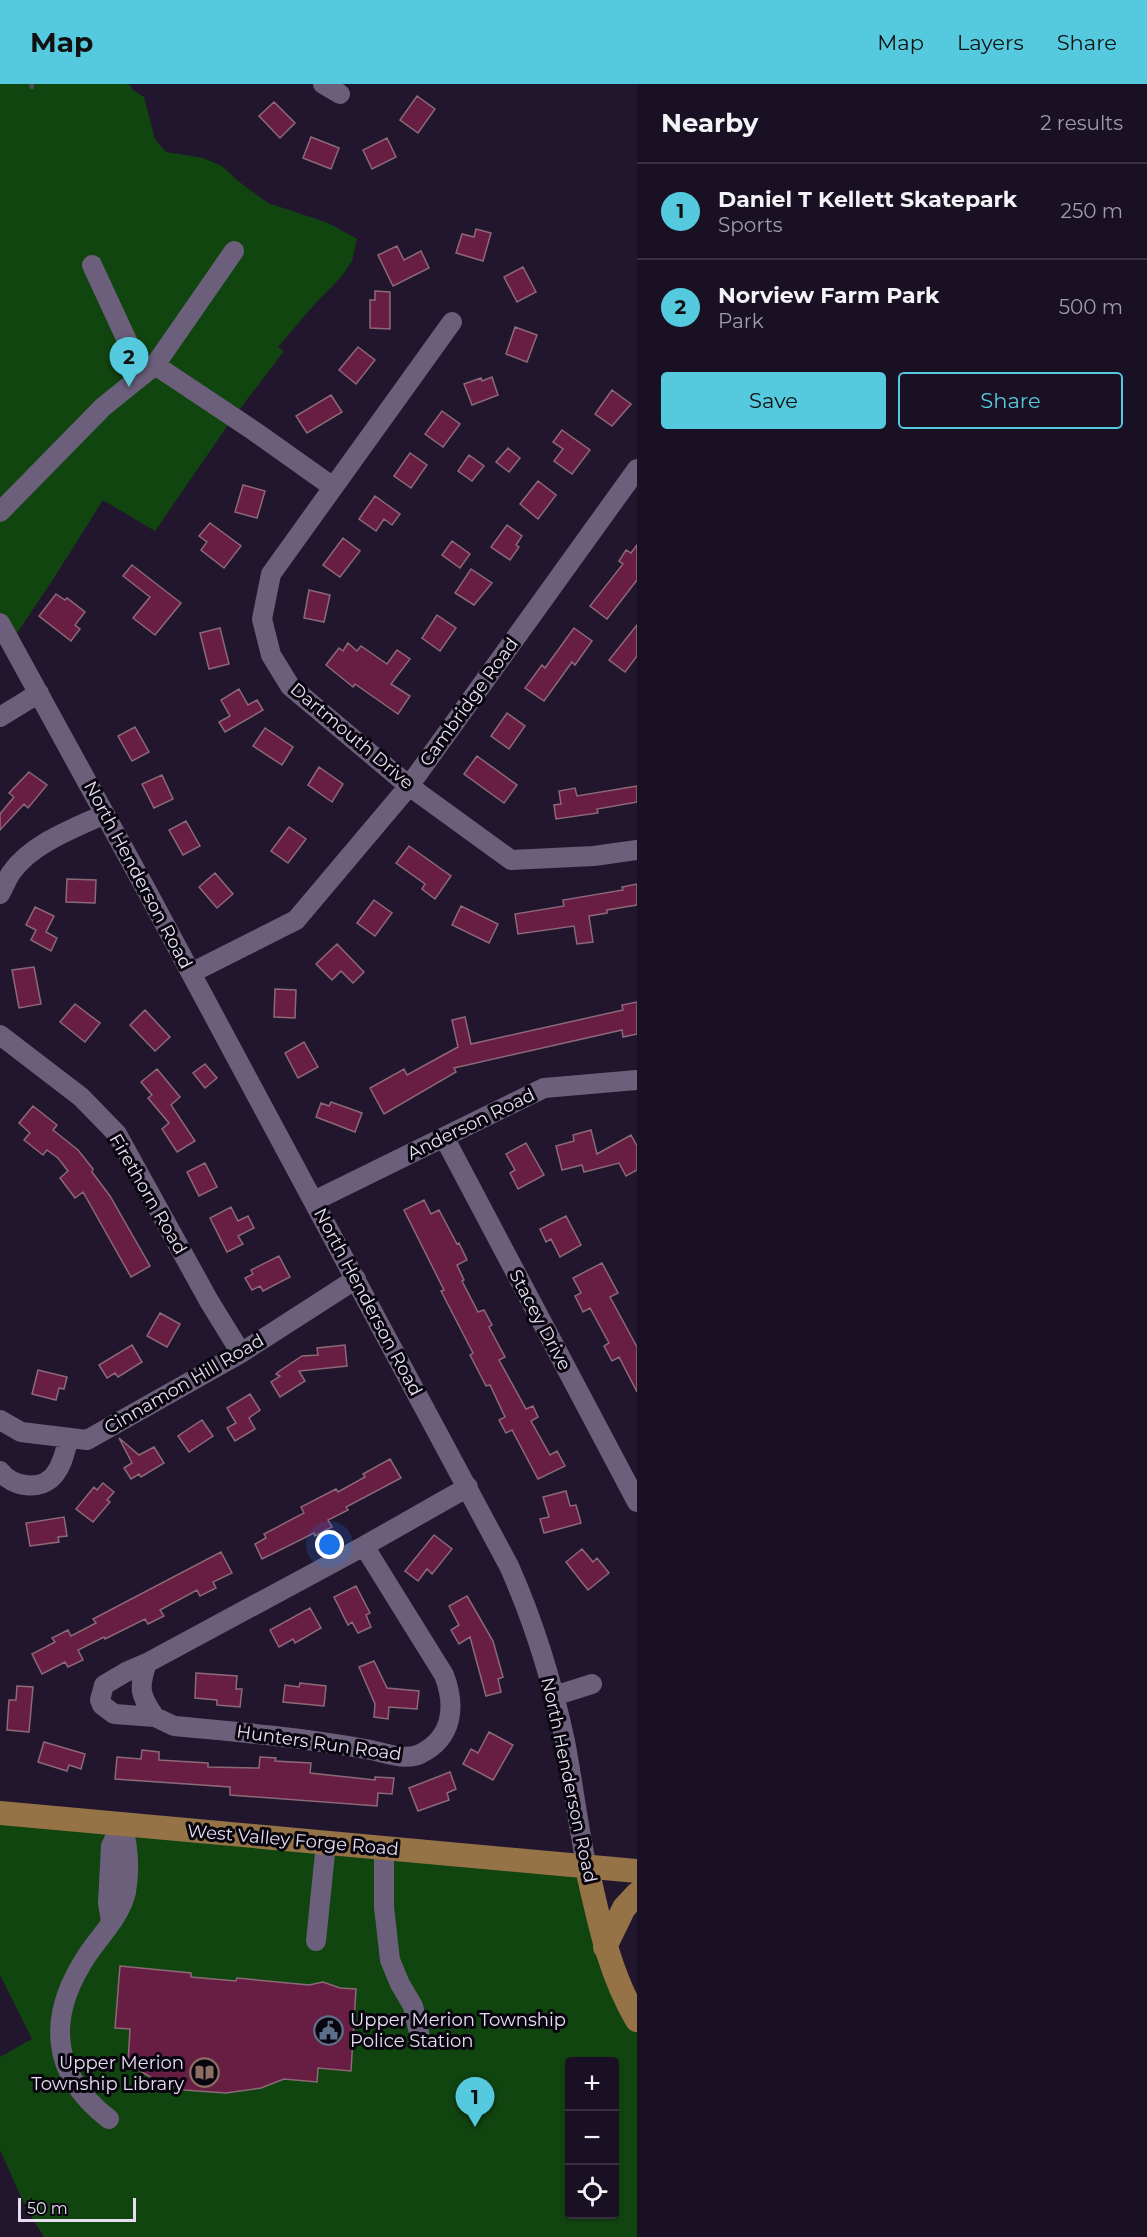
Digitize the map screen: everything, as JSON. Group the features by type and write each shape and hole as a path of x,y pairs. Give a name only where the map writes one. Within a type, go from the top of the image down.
{"main road":[{"name":"West Valley Forge Road","path":"0,1813 637,1871"},
{"name":"North Henderson Road","path":"587,1868 605,1947 619,1988 637,2020"},
{"path":"605,1947 624,1908 637,1894"}],"street":[{"path":"323,84 340,94"},
{"path":"0,512 103,407 149,370 234,251"},
{"path":"92,265 149,370 254,431 333,487"},
{"name":"Dartmouth Drive","path":"452,322 270,574 262,619 270,655 290,686 409,786 511,860 594,856 637,850"},
{"name":"Cambridge Road","path":"191,973 297,920 409,786 637,469"},
{"name":"North Henderson Road","path":"0,623 496,1540 526,1605 554,1696 587,1868"},
{"path":"0,717 39,693"},
{"path":"0,894 11,872 25,858 54,837 105,814"},
{"name":"Firethorn Road","path":"0,1035 81,1097 117,1134 240,1353"},
{"name":"Anderson Road","path":"314,1201 544,1088 637,1080"},
{"name":"Stacey Drive","path":"444,1137 637,1502"},
{"name":"Cinnamon Hill Road","path":"0,1420 21,1432 87,1440 240,1353 356,1279"},
{"path":"0,1472 8,1479 24,1485 37,1485 51,1479 62,1461 69,1438"},
{"name":"Hunters Run Road","path":"364,1546 444,1675 451,1691 447,1730 419,1755 402,1756 314,1739 174,1726 155,1717 114,1714 102,1706 100,1700 104,1685 364,1546 468,1487"},
{"path":"147,1664 141,1681 143,1700 155,1717"},
{"path":"554,1696 592,1684"},
{"path":"109,2119 93,2108 72,2081 66,2068 60,2037 62,2009 67,1993 86,1957 111,1921 108,1904 111,1846 122,1823"},
{"path":"316,1941 326,1843"},
{"path":"384,1849 384,1907 390,1960 396,1978 413,2007 420,2037"}],"green space":[{"path":"0,84 129,84 133,90 144,97 155,139 166,152 203,158 222,166 268,203 328,223 357,239 352,261 342,276 278,347 284,351 230,422 155,531 103,500 11,642 0,621"},
{"path":"0,1813 587,1868 637,2020 637,2237 44,2237 27,2210 0,2150 0,2057 32,2039 0,1975"}],"building":[{"path":"417,96 435,109 418,133 400,120"},
{"path":"274,102 295,123 280,138 259,116"},
{"path":"311,137 339,148 331,169 303,158"},
{"path":"387,138 396,157 372,169 363,150"},
{"path":"476,229 491,233 483,261 456,253 462,234 474,237"},
{"path":"397,246 404,260 421,251 429,268 393,286 378,255"},
{"path":"523,267 536,292 517,302 504,277"},
{"path":"375,291 390,292 390,329 370,328 370,300 375,300"},
{"path":"515,327 537,335 527,362 506,354"},
{"path":"358,347 375,360 356,384 339,370"},
{"path":"492,377 498,395 472,405 464,384"},
{"path":"612,390 631,404 612,426 595,414"},
{"path":"331,395 342,412 307,433 296,416"},
{"path":"442,411 460,424 443,447 425,434"},
{"path":"562,430 590,450 572,474 554,461 563,449 553,442"},
{"path":"508,448 520,458 509,472 496,462"},
{"path":"410,453 427,465 411,488 394,476"},
{"path":"469,455 484,466 472,481 458,471"},
{"path":"538,481 556,495 538,519 520,504"},
{"path":"243,485 265,491 257,518 235,512"},
{"path":"375,496 400,514 392,525 384,519 376,531 359,519"},
{"path":"210,523 241,546 224,568 201,550 207,542 199,536"},
{"path":"507,525 522,536 516,545 519,547 510,560 491,547"},
{"path":"343,538 360,551 340,577 323,565"},
{"path":"452,541 470,554 460,568 442,555"},
{"path":"637,545 637,580 607,619 590,606 623,564 619,561 626,550 631,553"},
{"path":"132,565 181,603 155,635 133,618 150,597 123,576"},
{"path":"471,569 492,583 474,605 455,593"},
{"path":"309,590 330,595 324,622 304,618"},
{"path":"56,594 65,600 67,598 85,612 75,625 80,629 71,641 39,616"},
{"path":"437,615 456,628 440,651 422,638"},
{"path":"637,625 637,656 625,672 609,660"},
{"path":"220,628 229,664 209,669 200,633"},
{"path":"574,628 592,641 575,665 572,662 544,701 525,688 542,665 545,668"},
{"path":"348,643 357,651 361,646 387,664 397,650 410,659 391,684 410,696 398,714 355,684 353,687 326,665 339,648 343,651"},
{"path":"239,689 248,705 257,700 263,710 225,732 219,722 230,716 221,700"},
{"path":"507,713 525,726 509,749 491,736"},
{"path":"135,727 149,752 132,761 118,736"},
{"path":"265,728 293,747 282,765 253,746"},
{"path":"477,756 517,785 504,803 464,774"},
{"path":"319,767 343,784 332,802 308,785"},
{"path":"29,772 47,785 28,808 24,804 0,830 0,814 14,797 9,793"},
{"path":"162,775 173,799 154,808 142,784"},
{"path":"637,786 637,802 597,809 598,813 556,819 554,805 561,804 559,791 575,788 577,796"},
{"path":"186,821 200,846 183,855 169,830"},
{"path":"289,827 306,839 288,863 271,851"},
{"path":"409,846 451,876 435,899 422,889 425,884 396,863"},
{"path":"215,873 233,894 217,908 199,887"},
{"path":"67,879 96,880 95,903 66,902"},
{"path":"637,884 637,905 607,910 607,913 589,916 593,942 577,944 574,926 518,934 515,914 564,906 563,900 623,890 622,887"},
{"path":"374,900 392,913 375,936 357,923"},
{"path":"461,906 498,924 489,943 452,925"},
{"path":"35,907 54,916 46,932 57,938 51,951 31,940 36,930 26,925"},
{"path":"337,944 364,972 353,983 341,971 332,980 316,964"},
{"path":"34,967 41,1004 19,1008 12,970"},
{"path":"275,989 296,990 295,1018 274,1017"},
{"path":"637,1002 637,1034 623,1037 622,1030 454,1068 456,1072 384,1114 370,1088 404,1069 407,1075 458,1047 452,1020 465,1017 471,1044 623,1010 622,1005"},
{"path":"75,1004 100,1023 85,1042 60,1022"},
{"path":"145,1010 170,1037 155,1051 130,1025"},
{"path":"304,1042 318,1067 298,1078 285,1053"},
{"path":"205,1064 217,1078 205,1088 193,1073"},
{"path":"157,1069 180,1097 171,1105 195,1141 177,1152 162,1129 169,1123 148,1098 152,1095 141,1082"},
{"path":"331,1102 362,1113 355,1132 316,1117 321,1103 329,1106"},
{"path":"33,1106 57,1125 53,1130 78,1150 93,1169 92,1172 110,1196 150,1266 131,1277 83,1192 75,1198 60,1178 68,1171 58,1158 47,1150 43,1155 24,1140 30,1133 19,1123"},
{"path":"591,1130 597,1154 631,1135 637,1146 637,1170 626,1176 619,1163 584,1172 582,1165 562,1170 556,1146 574,1141 573,1135"},
{"path":"526,1143 544,1175 518,1189 510,1173 515,1170 506,1154"},
{"path":"205,1163 217,1187 199,1196 187,1172"},
{"path":"424,1200 431,1214 439,1210 457,1244 459,1243 467,1260 457,1265 464,1280 462,1281 478,1312 484,1310 492,1325 489,1327 505,1357 499,1360 526,1409 533,1406 538,1417 531,1421 550,1455 557,1451 565,1466 538,1479 512,1430 506,1433 499,1420 505,1417 490,1385 486,1386 470,1355 473,1353 441,1291 444,1290 404,1210"},
{"path":"231,1207 238,1221 248,1216 254,1228 238,1236 243,1244 227,1252 210,1218"},
{"path":"566,1216 581,1245 560,1257 551,1239 546,1242 540,1229"},
{"path":"279,1256 290,1277 263,1291 260,1286 252,1290 245,1278 253,1274 251,1270"},
{"path":"602,1263 618,1293 610,1297 637,1347 637,1392 619,1357 612,1361 604,1346 609,1343 590,1308 583,1312 575,1296 581,1293 573,1278"},
{"path":"160,1313 180,1324 167,1347 147,1336"},
{"path":"132,1345 142,1362 118,1377 115,1373 107,1378 99,1365"},
{"path":"345,1345 347,1366 299,1371 305,1381 280,1397 271,1382 280,1376 276,1374 278,1372 302,1356 318,1355 317,1348"},
{"path":"38,1370 67,1377 64,1389 59,1388 56,1400 32,1394"},
{"path":"250,1394 260,1410 249,1418 255,1429 235,1441 227,1428 236,1423 227,1408"},
{"path":"202,1420 213,1436 189,1452 178,1436"},
{"path":"119,1438 139,1455 154,1447 164,1463 141,1477 139,1474 131,1479 124,1468 132,1463"},
{"path":"390,1459 401,1478 346,1507 348,1510 328,1520 332,1527 315,1536 314,1533 262,1559 255,1544 266,1538 264,1534 304,1513 301,1507 336,1489 338,1492 365,1477 363,1474"},
{"path":"103,1483 114,1492 107,1500 110,1502 93,1522 76,1509 94,1487 97,1490"},
{"path":"566,1491 570,1506 576,1505 581,1523 544,1533 540,1519 549,1517 543,1497"},
{"path":"64,1517 67,1536 58,1537 59,1542 30,1546 26,1523"},
{"path":"434,1535 452,1549 432,1574 427,1569 418,1581 405,1571"},
{"path":"582,1549 593,1562 597,1558 609,1573 588,1590 566,1562"},
{"path":"221,1552 232,1573 213,1582 216,1588 200,1596 197,1590 160,1610 164,1616 148,1624 145,1619 78,1650 83,1660 68,1667 65,1662 42,1674 32,1654 55,1642 52,1638 68,1630 71,1636 96,1623 93,1619"},
{"path":"356,1586 370,1613 366,1615 371,1627 358,1633 352,1622 348,1625 334,1597"},
{"path":"467,1596 493,1641 503,1677 498,1679 501,1692 486,1696 470,1637 459,1644 451,1630 459,1625 449,1606"},
{"path":"310,1608 321,1628 295,1643 293,1639 279,1647 270,1630"},
{"path":"374,1661 387,1688 419,1691 417,1709 389,1707 388,1719 374,1717 375,1704 359,1667"},
{"path":"196,1673 237,1676 236,1689 242,1689 240,1707 217,1705 217,1700 195,1698"},
{"path":"300,1683 326,1686 324,1706 283,1702 285,1685 299,1687"},
{"path":"17,1686 33,1687 29,1732 7,1730 9,1700 16,1700"},
{"path":"489,1732 513,1745 493,1780 463,1764 471,1749 478,1753"},
{"path":"44,1742 85,1754 81,1769 69,1765 67,1771 38,1762"},
{"path":"142,1750 159,1752 159,1760 208,1763 208,1767 259,1768 260,1757 276,1758 275,1761 311,1763 310,1773 375,1780 375,1777 394,1778 392,1794 378,1793 377,1806 230,1795 230,1787 115,1779 117,1757 141,1759"},
{"path":"450,1772 456,1789 447,1793 449,1800 418,1811 409,1788"},
{"path":"120,1966 191,1973 191,1977 236,1981 237,1978 309,1985 323,1982 340,1988 356,1989 351,2071 318,2068 317,2082 284,2079 261,2088 226,2093 184,2090 154,2079 128,2064 130,2029 115,2028"}],"place":[{"name":"Norview Farm Park","path":"129,387"},
{"name":"Upper Merion Township Police Station","path":"329,2030"},
{"name":"Upper Merion Township Library","path":"205,2073"},
{"name":"Daniel T Kellett Skatepark","path":"475,2127"}]}
